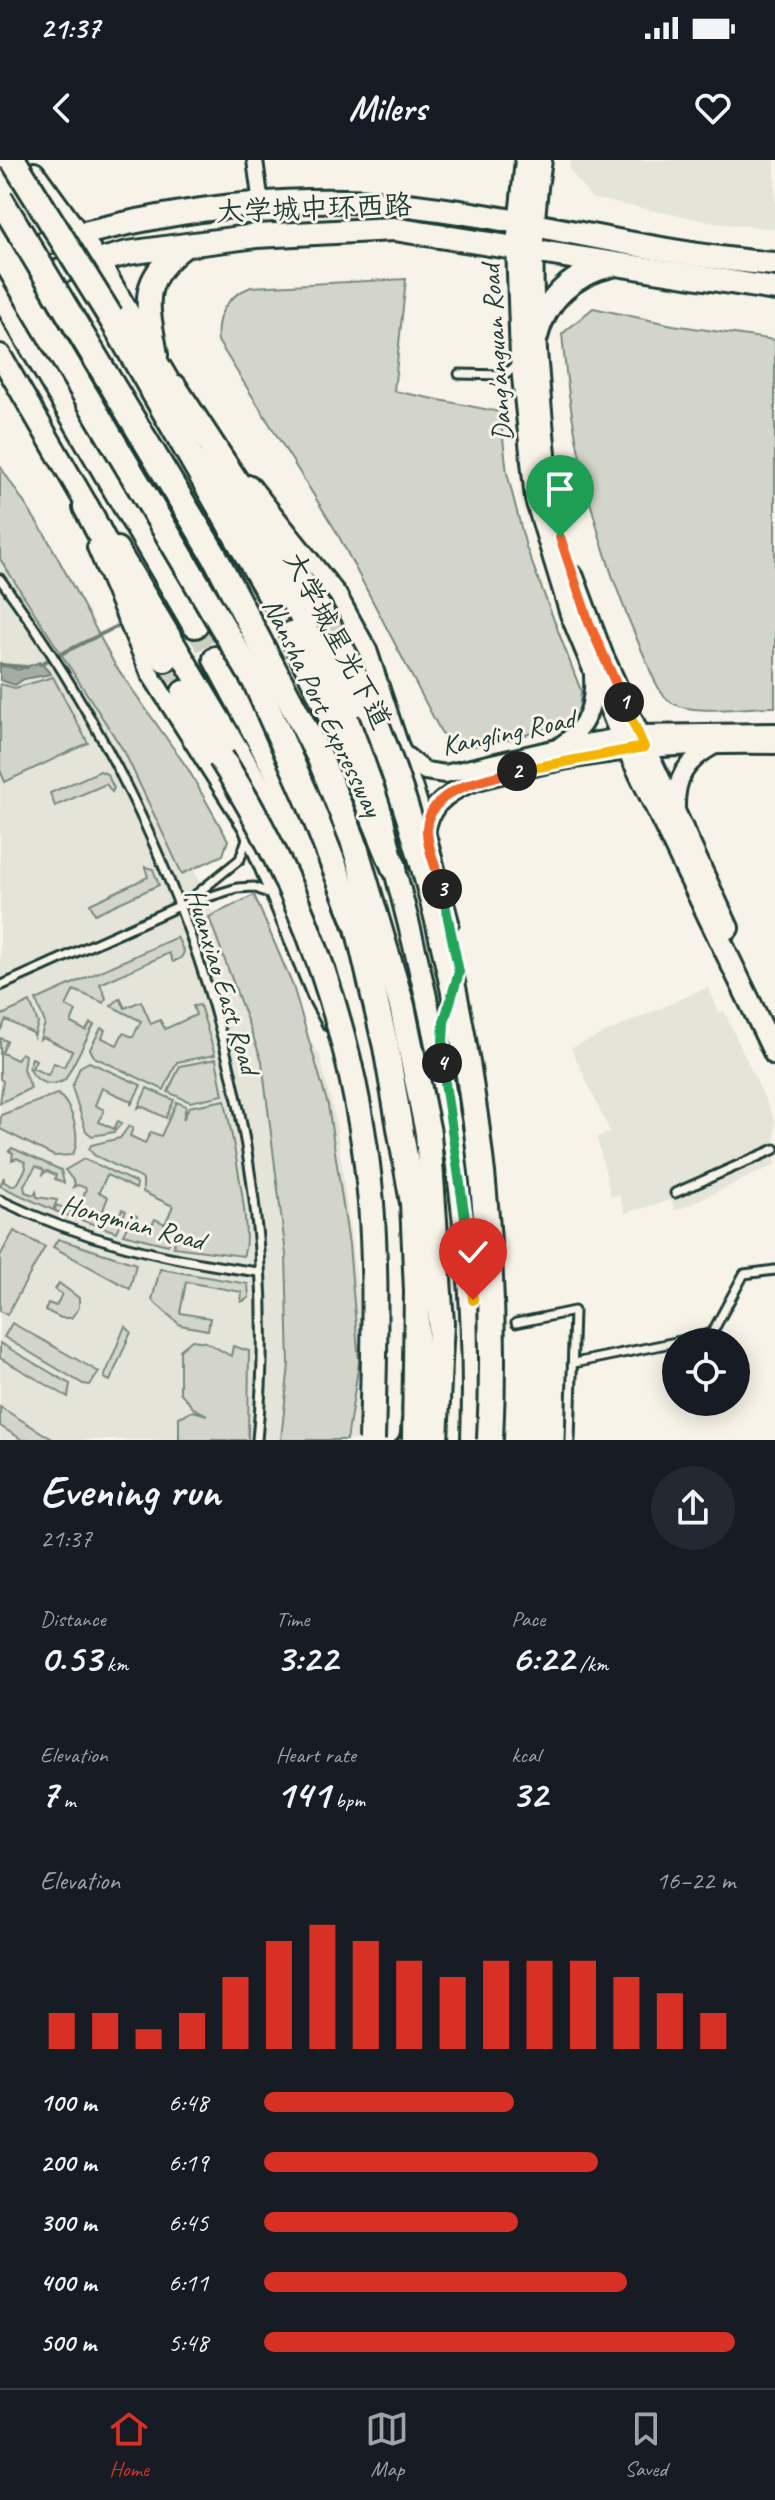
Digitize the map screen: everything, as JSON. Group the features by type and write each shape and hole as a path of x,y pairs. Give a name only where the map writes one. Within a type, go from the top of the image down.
{"highway":[{"path":"13,160 129,347 272,598"},
{"name":"Nansha Port Expressway","path":"0,199 214,555 305,729 353,840 402,1006 428,1133 441,1323 432,1440"},
{"name":"Nansha Port Expressway","path":"0,254 256,683 309,802 358,927 386,1047 413,1203 417,1291 415,1440"},
{"path":"0,289 195,625"},
{"path":"174,387 321,612"},
{"path":"86,507 165,659"},
{"path":"292,634 333,720 394,867"},
{"path":"340,645 371,710 418,840 469,1085 482,1167 490,1265 490,1440"},
{"path":"216,659 279,776 308,852 316,885"},
{"path":"184,693 257,814 326,976 346,1048 371,1200 375,1341 372,1440"}],"main road":[{"name":"大学城星光下道","path":"25,160 98,261 174,387 217,473 350,713 378,793 440,1052 468,1238 473,1300 472,1440"},
{"path":"525,247 526,160"},
{"path":"525,222 541,160"},
{"name":"大学城中环西路","path":"0,254 153,216 261,204 398,204 525,222 697,255 775,264"},
{"name":"大学城中环西路","path":"0,289 98,261 186,245 394,229 525,247 615,265 775,289"},
{"path":"156,355 149,287 158,268 186,245"},
{"name":"Dang'anguan Road","path":"525,247 536,337 548,492 589,623 633,742 775,1054"},
{"name":"Dang'anguan Road","path":"525,247 521,360 536,499 571,614 593,669 676,816 775,1025"},
{"path":"536,337 548,306 563,289 596,269 615,265"},
{"path":"0,355 86,507 137,577 316,885 347,982 364,1053 394,1255 395,1334 390,1415 385,1440"},
{"path":"394,1255 428,1327 432,1440"}],"street":[{"path":"255,160 261,204"},
{"path":"174,387 338,595 368,650 426,830 459,972 440,1052"},
{"path":"86,507 95,543 150,674 247,827 325,1013 364,1053"},
{"path":"557,748 579,731 590,712 593,669"},
{"name":"Kangling Road","path":"403,753 416,767 445,774 557,748 775,732"},
{"name":"Kangling Road","path":"426,830 438,803 459,789 633,742 775,745"},
{"path":"676,816 675,792 683,770 714,744"}],"lane":[{"path":"459,374 504,375 521,360"},
{"name":"Huanxiao East Road","path":"0,579 84,704 146,825 179,906 215,1014 235,1096 251,1194 258,1272 261,1368 257,1440"},
{"path":"179,906 240,859 247,843 247,827"},
{"path":"0,986 179,906 245,887 262,889 280,902"},
{"path":"675,1193 775,1149"},
{"name":"Hongmian Road","path":"0,1200 52,1223 121,1247 205,1265 258,1272"},
{"path":"715,1328 744,1274 775,1270"},
{"path":"516,1323 574,1311 570,1440"},
{"path":"574,1363 662,1345"}],"shaded area":[{"path":"571,160 775,160 775,229 716,223 591,198 569,169"},
{"path":"406,279 394,391 500,412 507,473 526,547 581,691 579,712 571,718 505,741 463,746 441,732 336,531 218,341 224,308 235,296 251,287"},
{"path":"593,308 673,325 775,340 775,707 707,710 681,707 666,698 654,679 599,535 572,416 562,334"},
{"path":"0,466 46,536 115,665 188,769 228,840 223,855 194,869 212,912 239,902 283,1004 320,1055 337,1128 358,1292 365,1386 358,1440 0,1440"},
{"path":"0,466 46,536 115,665 188,769 228,840 223,855 182,874 125,753 0,559"},
{"path":"40,662 51,674 24,679 15,685 0,680 0,663 18,670"},
{"path":"53,677 88,743 5,782 0,770 0,684 15,688"},
{"path":"100,771 107,774 114,788 112,792 106,784 55,806 50,793"},
{"path":"145,867 153,869 159,885 95,914 90,904 148,877"},
{"path":"254,895 293,986 328,1105 349,1245 359,1362 347,1440 281,1440 289,1364 286,1255 262,1061 209,917"},
{"path":"177,937 184,952 181,958 173,962 169,953 100,984 106,998 104,1003 74,990 66,1006 76,1011 71,1023 86,1031 90,1023 94,1025 65,1080 49,1084 35,1077 29,1067 32,1058 36,1060 32,1068 48,1075 54,1063 64,1067 72,1051 43,1037 40,1039 45,1023 36,1000"},
{"path":"708,987 719,1012 724,1011 775,1121 775,1165 675,1211 671,1200 625,1213 619,1195 611,1197 597,1137 610,1132 571,1048"},
{"path":"120,998 125,1008 141,1001 151,1024 160,1020 165,1029 196,1015 193,1006 200,1005 215,1055 177,1062 164,1090 94,1057 90,1049 101,1028 105,1030 102,1038 117,1045 123,1033 133,1037 141,1021 111,1006"},
{"path":"30,1002 38,1023 34,1037 33,1033 6,1020 0,1031 0,1016"},
{"path":"0,1038 7,1041 2,1053 17,1060 21,1053 25,1055 23,1070 31,1088 0,1103 3,1081 0,1079"},
{"path":"216,1059 223,1095 190,1102 168,1092 180,1066"},
{"path":"89,1062 141,1085 131,1105 131,1101 102,1088 95,1105 104,1110 99,1122 114,1129 118,1121 122,1123 114,1132 92,1136 86,1131 72,1087 80,1067"},
{"path":"147,1088 174,1100 166,1118 141,1106 138,1108"},
{"path":"57,1094 67,1105 74,1122 76,1141 72,1155 54,1156 0,1129 1,1115"},
{"path":"225,1100 246,1226 243,1256 173,1247 177,1236 173,1234 168,1245 123,1234 133,1214 137,1216 134,1224 149,1231 155,1219 165,1224 173,1206 143,1192 143,1179 94,1155 89,1149 91,1145 120,1138 129,1126 133,1128 130,1136 145,1143 151,1132 161,1136 177,1102 186,1106 183,1120 189,1107"},
{"path":"12,1148 61,1170 64,1183 47,1171 43,1174 44,1170 36,1166 24,1185 25,1192 34,1195 36,1191 37,1197 57,1200 53,1210 0,1186 4,1177 4,1182 12,1186 18,1183 26,1168 25,1162 17,1158 12,1160 13,1153 9,1151"},
{"path":"84,1159 137,1183 136,1189 107,1175 99,1192 108,1197 103,1210 118,1217 122,1209 126,1211 116,1232 55,1211 56,1205 64,1208 66,1204 67,1209 75,1213 80,1210 86,1188 73,1187 75,1183 65,1170"},
{"path":"14,1231 45,1247 7,1315 0,1311 0,1256"},
{"path":"58,1239 136,1264 130,1289 53,1247"},
{"path":"160,1269 248,1284 249,1298 241,1302 242,1292 186,1282 180,1313 210,1318 208,1330 180,1325 152,1300"},
{"path":"59,1283 79,1298 79,1308 71,1318 61,1318 45,1310 48,1303 56,1306 62,1294 55,1290"},
{"path":"12,1323 99,1372 90,1385 83,1384 4,1337"},
{"path":"125,1326 131,1332 110,1381 104,1378"},
{"path":"192,1340 206,1342 231,1356 233,1346 249,1351 248,1440 179,1440 179,1417 193,1411 207,1415 193,1408 180,1392 180,1350"},
{"path":"0,1343 70,1384 68,1397 0,1358"},
{"path":"0,1407 54,1440 23,1440 0,1426"}],"waterway":[{"path":"40,664 120,625"},
{"path":"0,665 27,667"}],"tunnel":[{"path":"272,598 292,634"},
{"path":"321,612 340,645"},
{"path":"195,625 216,659"},
{"path":"165,659 184,693"}],"route":[{"path":"473,1300 468,1238 440,1052 444,1022 459,972 426,830 431,813 447,796 483,780 644,747 589,623 560,537"}]}
